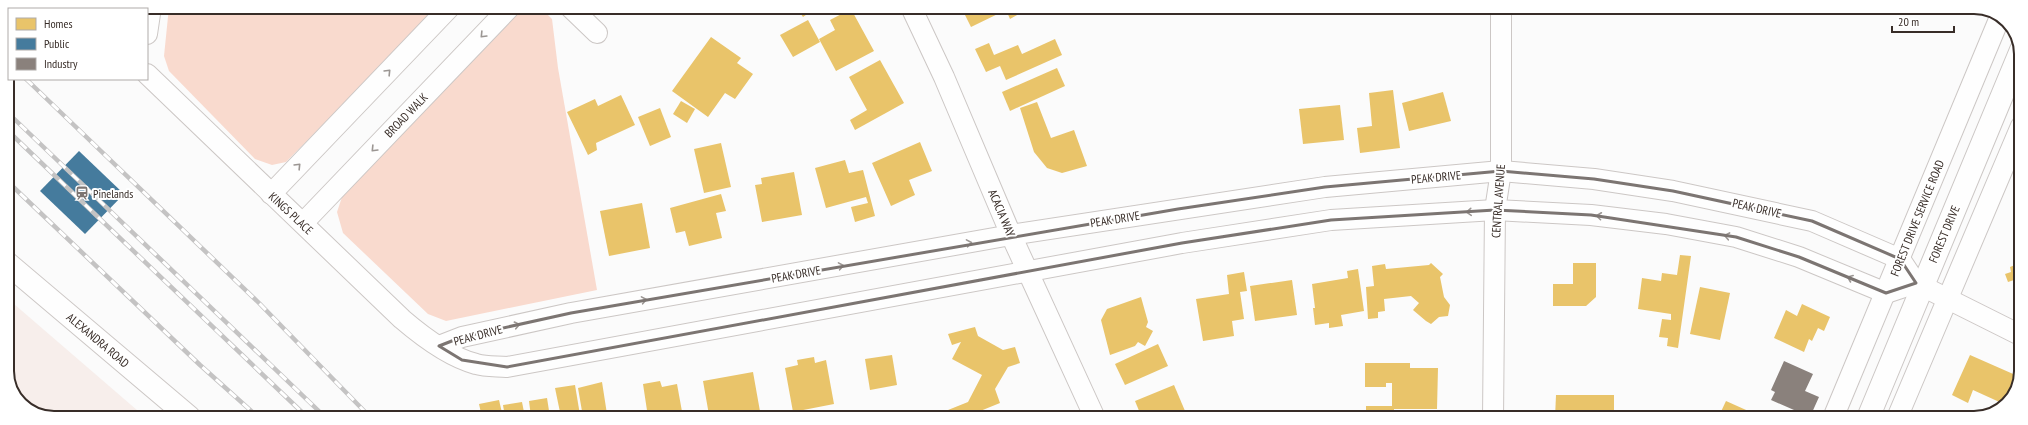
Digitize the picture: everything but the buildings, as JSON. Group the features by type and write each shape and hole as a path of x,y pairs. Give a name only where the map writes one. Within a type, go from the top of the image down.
{"main road":[{"name":"FOREST DRIVE","path":"1871,411 1919,285 2014,66"},
{"name":"ALEXANDRA ROAD","path":"14,269 182,411"}],"street":[{"path":"148,27 150,14"},
{"path":"271,194 443,14"},
{"name":"BROAD WALK","path":"303,223 503,14"},
{"path":"577,14 597,33"},
{"name":"ACACIA WAY","path":"915,14 944,77 1011,235 1092,411"},
{"name":"CENTRAL AVENUE","path":"1493,411 1495,210 1501,171 1501,14"},
{"name":"FOREST DRIVE SERVICE ROAD","path":"1836,411 1998,22"},
{"name":"KINGS PLACE","path":"148,75 402,319 419,334 439,346"},
{"path":"1901,411 2014,140"},
{"name":"PEAK DRIVE","path":"439,346 462,337 571,313 1011,235 1326,187 1501,171 1594,179 1673,191 1742,204 1812,221 1900,259"},
{"name":"PEAK DRIVE","path":"439,346 462,360 473,363 507,367 1182,243 1331,220 1495,210 1592,215 1666,224 1736,237 1800,258 1886,293"},
{"path":"1900,259 1919,285 2014,332"},
{"path":"1886,293 1919,285"}],"highlighted area":[{"path":"1501,171 1594,179 1673,191 1812,221 1900,259 1916,283 1886,293 1799,257 1736,237 1591,215 1495,210 1331,220 1182,243 507,367 462,360 439,346 462,337 571,313 1178,209 1325,187"}],"shaded area":[{"path":"168,14 432,14 286,162 272,165 255,159 169,71 164,56"},
{"path":"513,14 547,14 552,19 558,68 597,290 446,321 428,314 343,233 337,212 344,191"},
{"path":"14,304 138,411 54,411 41,409 30,403 19,391 14,374"}],"railway":[{"path":"27,80 259,303 364,411"},
{"path":"14,119 319,411"},
{"path":"14,137 301,411"},
{"path":"14,188 200,365 251,411"}],"place":[{"name":"Pinelands","path":"82,193"}]}
